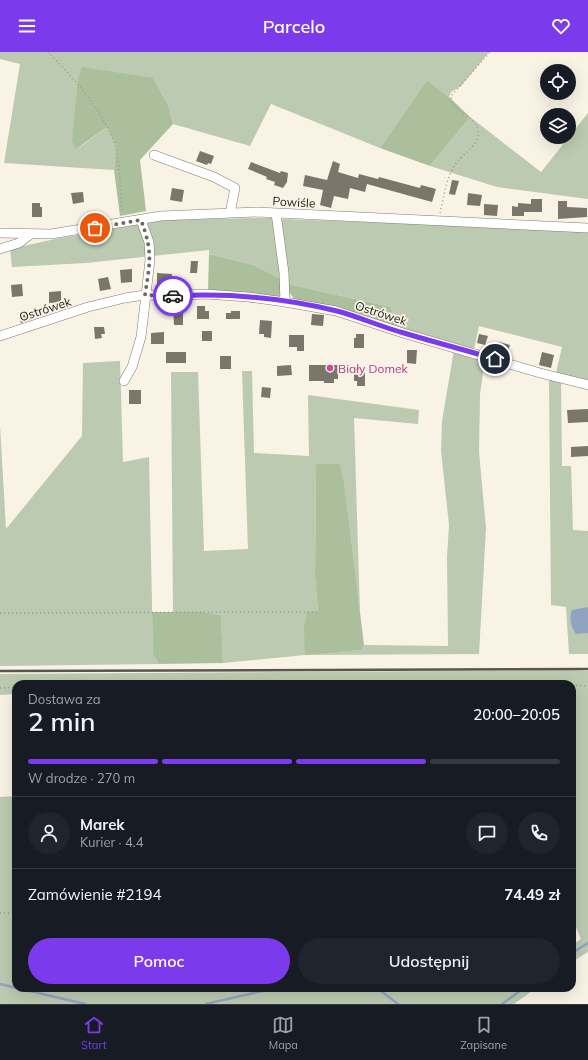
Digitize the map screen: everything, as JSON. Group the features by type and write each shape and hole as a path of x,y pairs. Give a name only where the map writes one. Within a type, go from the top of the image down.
{"street":[{"path":"154,155 214,177 235,188 230,213"},
{"name":"Powiśle","path":"0,233 31,234 68,232 162,216 230,213 276,213 588,228"},
{"path":"276,213 284,273 285,302"},
{"path":"124,381 132,367 140,344 150,253 149,242 141,220"},
{"path":"0,249 19,243 31,234"},
{"name":"Ostrówek","path":"0,336 101,304 145,295 170,296 205,294 285,302 336,311 403,333 540,373 588,385"}],"path":[{"path":"48,52 62,66 109,129 116,147 119,167 123,223"},
{"path":"438,221 450,174 456,164 476,142 478,133 474,122 452,102 451,96 490,52"},
{"path":"0,613 318,612"},
{"path":"576,685 588,686"},
{"path":"0,688 12,687"},
{"path":"0,913 12,913"}],"green space":[{"path":"0,52 489,52 461,86 451,92 449,97 427,80 380,148 271,104 250,146 173,124 169,107 153,78 77,149 107,127 116,147 114,170 4,163 20,64 0,59"},
{"path":"82,67 153,78 169,107 173,124 140,160 146,211 120,216 114,170 116,147 107,127 76,149 72,141 78,80"},
{"path":"427,80 449,97 470,117 430,166 380,148"},
{"path":"588,113 588,199 497,187 430,166 470,117 541,172 563,144 576,144 576,128"},
{"path":"272,218 281,279 254,265 209,254 209,250 86,263 12,267 10,249 55,239 165,220"},
{"path":"281,219 588,230 588,383 556,373 562,347 479,326 474,349 397,329 391,307 288,284"},
{"path":"209,254 254,265 281,279 282,294 279,298 208,291"},
{"path":"288,284 391,307 397,329 296,301 289,292"},
{"path":"454,350 485,359 480,394 479,452 486,528 479,654 305,655 223,663 221,615 204,612 173,612 171,372 198,372 204,551 248,549 242,371 252,371 254,453 309,456 308,395 419,410 418,424 354,418 360,613 344,480 340,464 316,465 315,577 318,612 307,612 305,654 362,650 364,645 448,646 447,557 449,525 441,451 442,421"},
{"path":"120,361 123,462 149,457 153,655 159,664 0,666 0,425 6,529 82,436 83,363"},
{"path":"549,379 561,381 562,466 571,466 573,530 588,531 588,654 569,654 566,607 551,605"},
{"path":"316,464 340,464 344,480 364,645 362,650 305,655 304,627 307,612 318,611 315,577"},
{"path":"152,612 204,612 221,615 223,663 159,664 153,655"},
{"path":"588,671 588,952 576,960 576,942 581,939 576,927 576,680 12,680 12,694 0,695 0,674"},
{"path":"12,796 12,992 530,992 514,1004 0,1004 0,797"}],"water":[{"path":"588,607 588,633 576,634 571,623 572,610"}],"building":[{"path":"200,151 214,156 211,164 208,163 207,165 196,161"},
{"path":"333,161 340,164 338,172 358,178 359,174 378,179 379,177 420,188 421,185 436,189 432,202 367,184 365,192 350,188 348,199 334,196 331,208 320,205 323,190 303,186 305,175 327,180"},
{"path":"251,162 280,173 281,171 288,173 287,182 283,188 274,185 275,182 266,179 267,177 248,169"},
{"path":"452,180 459,181 455,195 449,194"},
{"path":"172,188 184,190 182,202 170,200"},
{"path":"83,192 84,202 73,204 71,193"},
{"path":"468,193 482,195 480,206 467,205"},
{"path":"531,199 542,199 542,212 524,212 524,216 512,216 512,206 518,207 518,203 531,204"},
{"path":"558,201 567,201 567,207 587,208 587,217 558,219"},
{"path":"32,203 40,203 40,207 42,207 42,217 32,217"},
{"path":"484,204 498,205 497,216 484,215"},
{"path":"191,261 198,261 197,273 190,273"},
{"path":"132,269 132,282 121,283 120,270"},
{"path":"157,273 172,274 171,286 157,285"},
{"path":"108,277 111,289 100,291 98,279"},
{"path":"22,284 23,296 12,297 11,285"},
{"path":"61,291 61,302 49,303 49,292"},
{"path":"173,306 183,306 183,325 174,325"},
{"path":"197,306 205,306 205,311 209,311 209,319 197,319"},
{"path":"231,311 240,311 240,319 226,319 226,313 231,313"},
{"path":"34,312 35,318 21,323 19,316"},
{"path":"312,314 324,315 323,326 311,325"},
{"path":"260,320 272,321 271,338 264,337 264,334 259,334"},
{"path":"94,327 104,327 105,334 101,334 102,338 95,339"},
{"path":"202,331 212,331 212,341 202,341"},
{"path":"164,332 164,344 151,344 151,333"},
{"path":"356,334 364,334 364,348 354,348 354,338 356,338"},
{"path":"479,334 488,336 485,345 477,343"},
{"path":"289,335 304,335 304,351 297,351 297,347 289,347"},
{"path":"499,342 510,345 507,354 496,351"},
{"path":"407,350 417,350 416,364 407,363"},
{"path":"166,352 186,352 186,363 166,363"},
{"path":"542,352 554,355 551,368 539,365"},
{"path":"220,356 231,356 231,369 220,369"},
{"path":"291,365 292,375 277,376 277,366"},
{"name":"Biały Domek","path":"309,365 338,365 338,379 334,379 334,383 309,381"},
{"path":"354,367 365,367 365,386 357,386 357,381 354,381"},
{"path":"262,387 271,388 270,398 261,397"},
{"path":"129,390 141,390 141,404 129,404"},
{"path":"588,409 588,422 568,423 567,410"},
{"path":"588,446 588,456 571,457 571,447"}],"waterway":[{"path":"576,950 588,943"},
{"path":"0,984 12,987"},
{"path":"34,992 85,1004"},
{"path":"206,1004 258,992"},
{"path":"382,992 398,1004"},
{"path":"502,1004 518,992"}],"railway":[{"path":"0,671 588,669"}],"way so far":[{"path":"95,228 141,220 150,247 150,260 145,295 173,296"}],"place":[{"name":"Biały Domek","path":"330,368"}],"route":[{"path":"173,296 205,294 248,297 336,311 403,333 495,359"}]}
